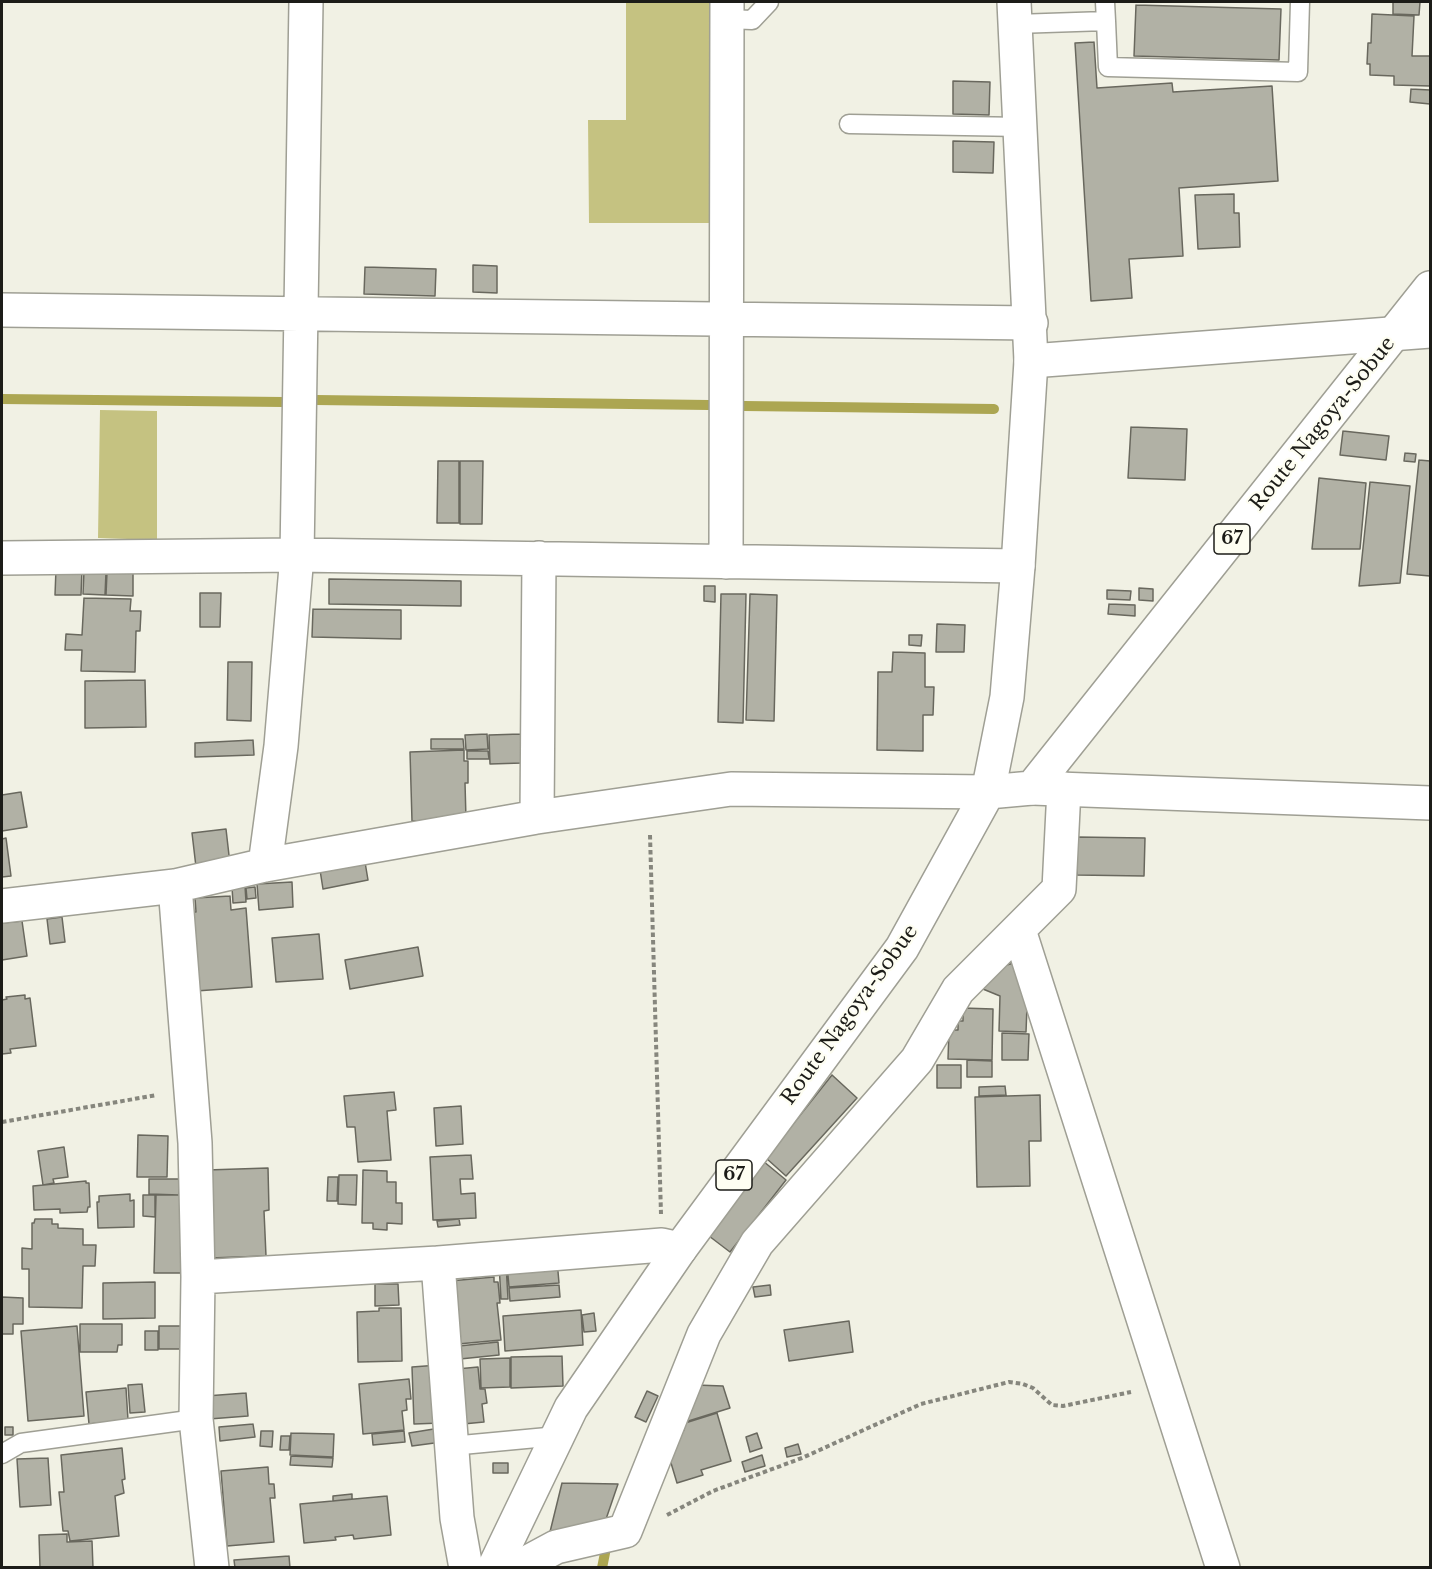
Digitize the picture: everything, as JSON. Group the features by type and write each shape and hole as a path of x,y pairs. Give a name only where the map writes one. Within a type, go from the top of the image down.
{"street":[{"path":"266,866 281,746 297,555 306,2"},
{"path":"726,562 727,10"},
{"name":"Route Nagoya-Sobue","path":"494,1568 571,1408 670,1247 902,948 988,792 1007,697 1031,360 1015,13"},
{"name":"Route Nagoya-Sobue","path":"1032,788 1431,288"},
{"path":"2,310 1031,323"},
{"path":"1031,360 1431,331"},
{"path":"2,558 297,555 1018,566"},
{"path":"537,817 539,558"},
{"path":"2,906 175,886 266,866 537,817 731,789 988,792 1032,788 1431,803"},
{"path":"517,1568 556,1547 625,1531 704,1334 757,1243 917,1060 958,990 1059,889 1064,789"},
{"path":"175,886 195,1143 198,1277 196,1419 212,1568"},
{"path":"1019,930 1223,1568"},
{"path":"198,1277 670,1247"},
{"path":"438,1263 457,1518 466,1568"}],"lane":[{"path":"727,10 752,20 769,2"},
{"path":"1105,2 1108,67 1298,72 1300,2"},
{"path":"1015,13 1106,21"},
{"path":"849,124 1022,127"},
{"path":"2,1454 21,1443 196,1419"},
{"path":"452,1446 558,1436"}],"path":[{"path":"649,801 670,1247"},
{"path":"2,1122 191,1089"},
{"path":"625,1531 646,1527 713,1491 802,1458 921,1404 1008,1382 1033,1388 1052,1405 1063,1406 1164,1384"}],"shaded area":[{"path":"626,2 713,2 713,223 589,223 588,120 626,120"},
{"path":"100,410 157,411 157,540 98,538"}],"building":[{"path":"1393,2 1420,2 1419,15 1393,14"},
{"path":"1136,5 1281,9 1279,60 1134,56"},
{"path":"1372,14 1414,16 1412,56 1430,56 1430,86 1394,85 1394,76 1370,75 1370,64 1367,64 1368,43 1371,43"},
{"path":"1094,42 1097,88 1172,83 1173,92 1272,86 1278,181 1179,188 1183,256 1129,259 1132,298 1091,301 1075,43"},
{"path":"953,81 990,82 989,115 953,114"},
{"path":"1411,89 1430,90 1430,104 1410,102"},
{"path":"953,141 994,142 993,173 953,172"},
{"path":"1234,194 1234,213 1239,213 1240,247 1198,249 1195,195"},
{"path":"473,265 497,266 497,293 473,292"},
{"path":"365,267 436,269 435,296 364,294"},
{"path":"1131,427 1187,429 1185,480 1128,478"},
{"path":"1343,431 1389,436 1386,460 1340,455"},
{"path":"1405,453 1416,454 1415,462 1404,461"},
{"path":"1419,460 1430,461 1430,576 1407,574"},
{"path":"438,461 459,461 459,523 437,523"},
{"path":"460,461 483,461 482,524 460,524"},
{"path":"1319,478 1366,483 1360,549 1312,549"},
{"path":"1370,482 1410,486 1400,583 1359,586"},
{"path":"56,569 82,570 81,595 55,595"},
{"path":"84,571 106,572 105,595 83,594"},
{"path":"107,572 133,572 133,596 106,595"},
{"path":"329,579 461,581 461,606 329,604"},
{"path":"704,586 715,586 715,602 704,601"},
{"path":"1139,588 1153,589 1153,601 1139,600"},
{"path":"1107,590 1131,591 1130,600 1107,599"},
{"path":"200,593 221,593 220,627 200,627"},
{"path":"721,594 746,594 743,723 718,722"},
{"path":"750,594 777,595 774,721 746,720"},
{"path":"84,598 131,599 130,611 141,611 140,631 136,631 135,672 81,671 82,650 65,650 66,634 82,635"},
{"path":"1109,604 1135,605 1135,616 1108,614"},
{"path":"313,609 401,610 401,639 312,637"},
{"path":"937,624 965,625 964,652 936,652"},
{"path":"909,635 922,635 921,646 909,645"},
{"path":"893,652 925,653 925,687 934,687 933,715 923,715 923,751 877,750 878,672 892,672"},
{"path":"228,662 252,662 251,721 227,720"},
{"path":"145,680 146,727 85,728 85,681"},
{"path":"487,734 488,749 466,750 465,735"},
{"path":"521,734 522,763 490,764 489,735"},
{"path":"431,739 463,739 464,749 431,749"},
{"path":"253,740 254,755 195,757 195,743"},
{"path":"464,750 464,761 468,761 468,783 465,783 466,819 412,821 410,752"},
{"path":"467,751 488,751 489,759 467,759"},
{"path":"21,792 27,827 2,831 2,795"},
{"path":"226,829 230,864 196,867 192,833"},
{"path":"1077,837 1145,838 1144,876 1077,875"},
{"path":"6,838 11,876 2,877 2,839"},
{"path":"365,862 368,880 323,889 320,870"},
{"path":"292,882 293,907 259,910 257,884"},
{"path":"245,886 246,902 233,903 232,887"},
{"path":"255,887 256,898 247,899 246,888"},
{"path":"230,896 231,910 246,908 252,987 196,991 190,912 196,912 195,898"},
{"path":"62,917 65,942 50,944 47,919"},
{"path":"22,921 27,956 2,960 2,923"},
{"path":"319,934 323,979 276,982 272,938"},
{"path":"418,947 423,976 350,989 345,960"},
{"path":"1021,961 1027,1006 1026,1032 999,1031 1000,996 978,987 996,968"},
{"path":"25,995 25,999 30,998 36,1046 10,1049 11,1053 2,1054 2,1000 7,999 6,997"},
{"path":"963,1008 993,1009 992,1060 948,1059 949,1030 958,1030 958,1021 963,1021"},
{"path":"1002,1033 1029,1034 1028,1060 1002,1060"},
{"path":"967,1060 992,1061 992,1077 967,1077"},
{"path":"937,1065 961,1065 961,1088 937,1088"},
{"path":"832,1075 857,1098 786,1176 766,1158"},
{"path":"1005,1086 1006,1095 979,1096 979,1087"},
{"path":"394,1092 396,1110 387,1111 391,1160 358,1162 355,1127 347,1127 344,1096"},
{"path":"1040,1095 1041,1141 1029,1141 1030,1186 977,1187 975,1097"},
{"path":"461,1106 463,1144 436,1146 434,1108"},
{"path":"138,1135 168,1136 167,1177 137,1177"},
{"path":"64,1147 68,1177 53,1179 54,1183 43,1185 38,1151"},
{"path":"471,1155 473,1179 460,1179 461,1194 475,1193 476,1218 433,1220 430,1157"},
{"path":"763,1161 786,1180 730,1252 709,1236"},
{"path":"268,1168 269,1210 264,1211 266,1256 210,1258 207,1170"},
{"path":"363,1170 387,1171 387,1182 396,1182 396,1203 402,1203 402,1224 387,1223 387,1230 373,1229 373,1223 362,1223"},
{"path":"339,1175 357,1175 356,1205 338,1204"},
{"path":"328,1177 338,1177 337,1201 327,1201"},
{"path":"149,1179 179,1179 179,1195 149,1194"},
{"path":"86,1181 89,1183 90,1207 87,1212 60,1213 60,1209 34,1210 33,1186"},
{"path":"130,1194 130,1201 134,1200 134,1227 98,1228 97,1202 99,1202 99,1196"},
{"path":"143,1195 155,1195 155,1217 143,1216"},
{"path":"156,1195 182,1195 181,1273 154,1273"},
{"path":"35,1219 52,1219 52,1224 58,1224 58,1228 83,1229 83,1245 96,1245 95,1266 83,1266 82,1308 29,1307 29,1269 22,1269 22,1248 32,1249 32,1223"},
{"path":"459,1219 460,1225 438,1227 437,1221"},
{"path":"557,1260 559,1283 509,1287 507,1264"},
{"path":"499,1264 506,1264 508,1299 501,1299"},
{"path":"494,1277 494,1282 498,1282 500,1303 497,1303 501,1340 458,1344 450,1281"},
{"path":"155,1282 155,1318 103,1319 103,1283"},
{"path":"375,1284 398,1284 399,1305 375,1306"},
{"path":"559,1285 560,1297 510,1301 509,1288"},
{"path":"770,1285 771,1295 755,1297 753,1287"},
{"path":"2,1297 23,1298 23,1324 13,1324 13,1334 2,1334"},
{"path":"379,1308 401,1308 402,1361 358,1362 357,1312 379,1311"},
{"path":"581,1310 583,1345 505,1351 503,1316"},
{"path":"594,1313 596,1331 584,1332 582,1315"},
{"path":"849,1321 853,1352 789,1361 784,1330"},
{"path":"80,1324 122,1324 122,1345 118,1345 117,1352 80,1352"},
{"path":"77,1326 84,1416 28,1421 21,1331"},
{"path":"159,1326 184,1326 184,1349 159,1349"},
{"path":"145,1331 158,1331 158,1350 145,1350"},
{"path":"498,1342 499,1355 460,1359 459,1346"},
{"path":"562,1356 563,1386 511,1388 511,1357"},
{"path":"510,1358 510,1387 481,1388 480,1359"},
{"path":"439,1365 441,1423 414,1424 412,1367"},
{"path":"478,1367 480,1389 485,1389 487,1403 482,1404 484,1422 463,1424 457,1369"},
{"path":"409,1379 411,1399 406,1399 407,1410 402,1411 404,1430 363,1434 359,1384"},
{"path":"142,1384 145,1412 130,1413 128,1385"},
{"path":"696,1385 723,1386 730,1408 682,1423"},
{"path":"126,1388 128,1420 89,1424 86,1392"},
{"path":"647,1391 658,1396 646,1422 635,1417"},
{"path":"246,1393 248,1416 209,1419 206,1396"},
{"path":"717,1413 731,1461 701,1470 703,1475 677,1483 668,1453 676,1433 684,1430 682,1424"},
{"path":"253,1424 255,1437 220,1441 219,1427"},
{"path":"5,1427 13,1427 13,1435 5,1435"},
{"path":"440,1428 442,1442 412,1446 409,1433"},
{"path":"261,1431 273,1431 272,1447 260,1446"},
{"path":"404,1431 405,1442 373,1445 372,1434"},
{"path":"291,1433 334,1434 333,1457 290,1455"},
{"path":"757,1433 762,1448 750,1452 746,1437"},
{"path":"281,1436 290,1436 289,1450 280,1450"},
{"path":"798,1444 801,1454 787,1457 785,1448"},
{"path":"122,1448 124,1493 115,1496 119,1536 70,1541 68,1531 63,1531 59,1492 64,1492 61,1455"},
{"path":"762,1455 765,1466 745,1472 742,1462"},
{"path":"291,1456 333,1458 332,1467 290,1465"},
{"path":"48,1458 51,1505 20,1507 17,1459"},
{"path":"493,1463 508,1463 508,1473 493,1473"},
{"path":"268,1467 269,1484 274,1484 275,1498 270,1498 274,1542 227,1546 221,1471"},
{"path":"562,1483 618,1484 604,1525 549,1536"},
{"path":"352,1494 352,1499 333,1501 333,1496"},
{"path":"387,1496 391,1535 354,1539 353,1535 335,1537 336,1540 304,1543 300,1504"},
{"path":"67,1534 67,1542 92,1541 93,1568 40,1568 39,1535"},
{"path":"289,1556 290,1568 235,1568 234,1560"}],"waterway":[{"path":"2,399 283,402"},
{"path":"316,400 709,405"},
{"path":"744,406 994,409"},
{"path":"602,1568 606,1548"}]}
